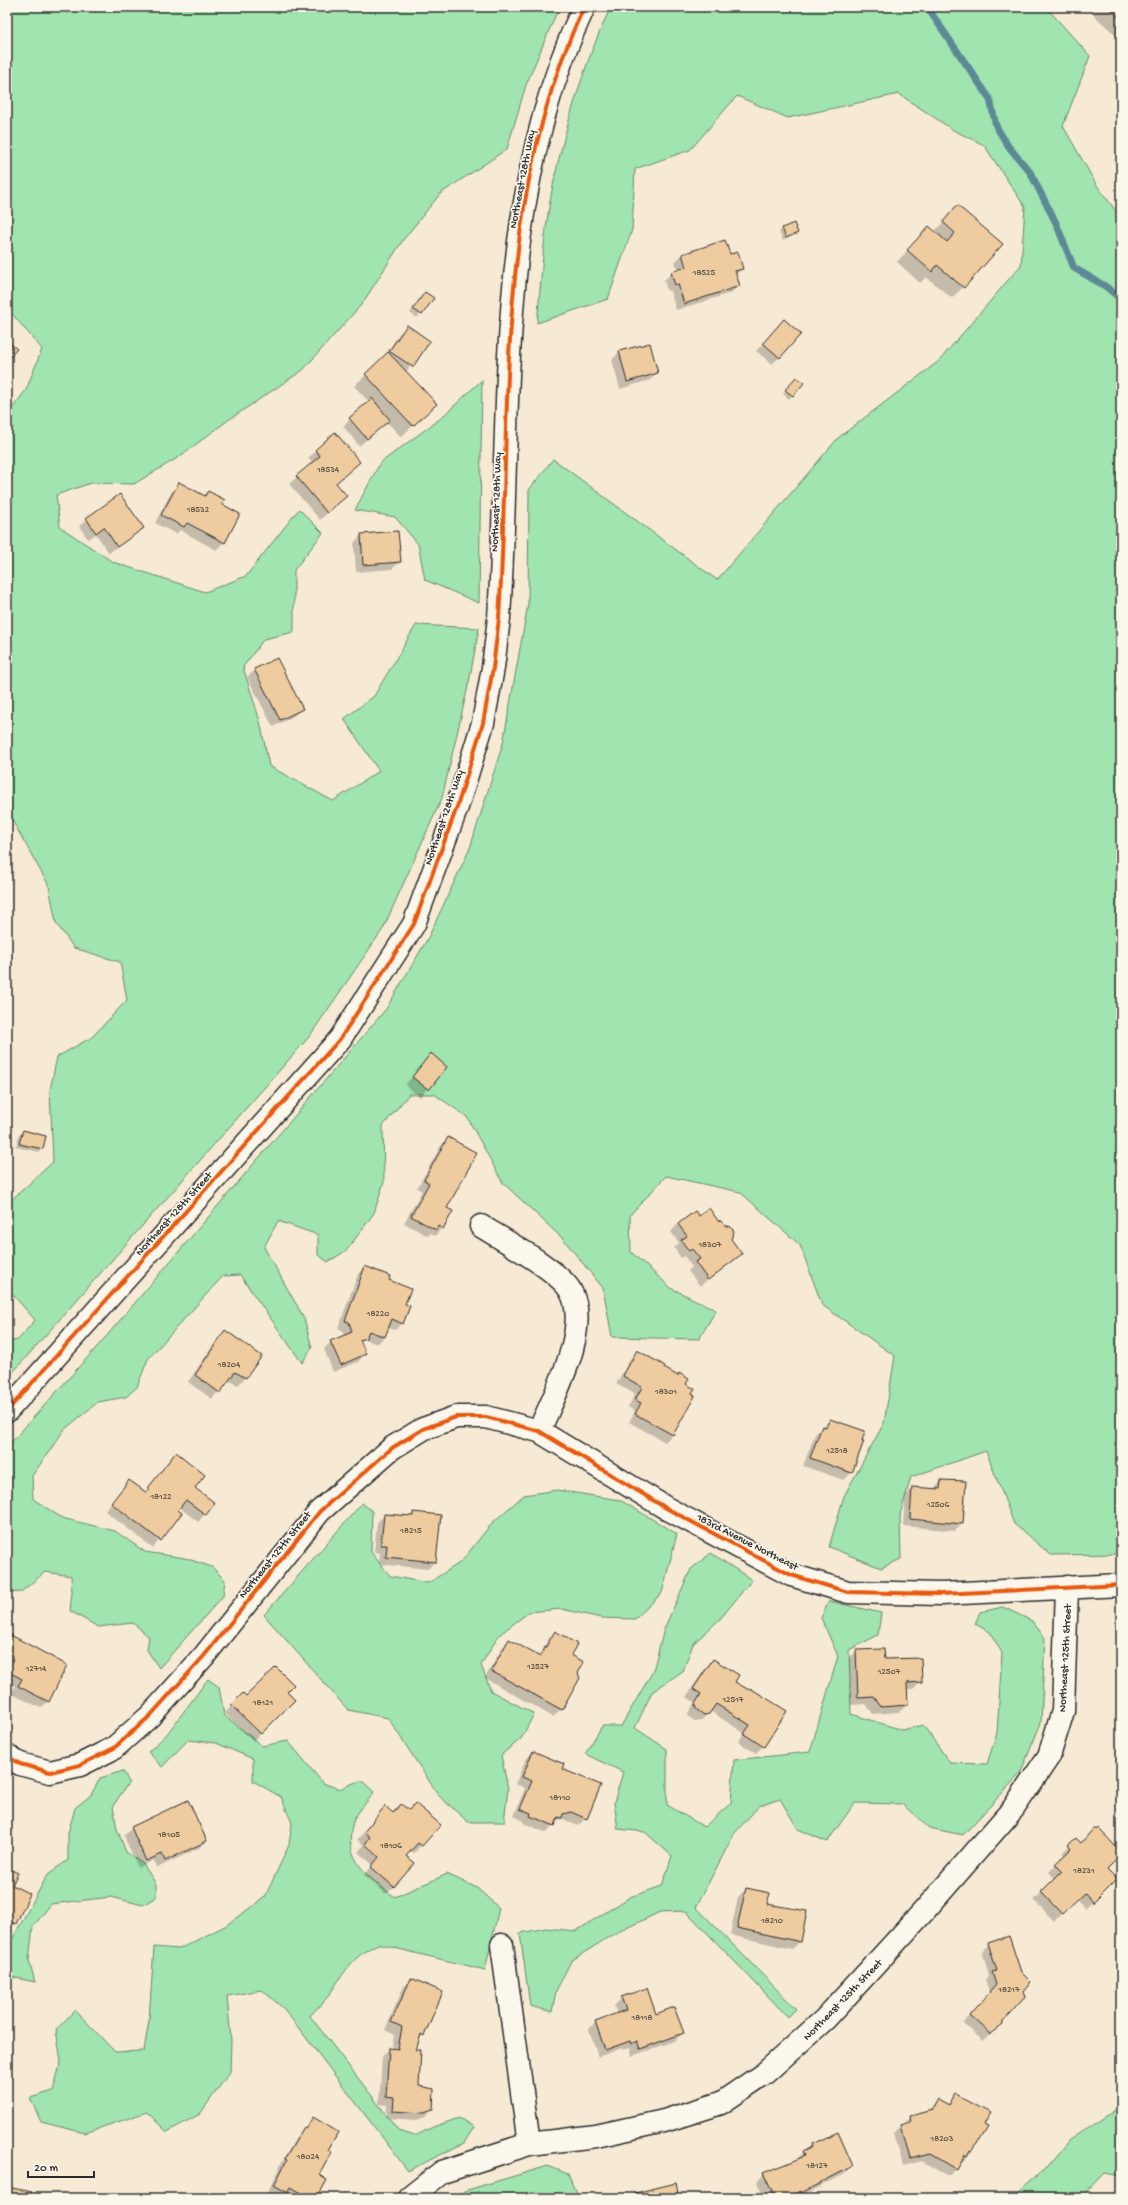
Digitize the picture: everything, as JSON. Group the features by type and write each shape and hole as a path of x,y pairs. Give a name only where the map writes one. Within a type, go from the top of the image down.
{"street":[{"name":"Northeast 128th Way","path":"376,985 414,924 457,807 483,724 493,668 499,618 511,305 520,221 541,124 564,55 584,7"},
{"name":"Northeast 128th Street","path":"7,1411 340,1039 376,985"},
{"path":"481,1226 549,1269 570,1290 577,1316 572,1352 539,1431"},
{"name":"Northeast 127th Street","path":"7,1756 20,1764 50,1772 80,1765 114,1748 150,1716 204,1656 320,1511 392,1448 423,1429 456,1417 486,1417 539,1431"},
{"name":"183rd Avenue Northeast","path":"539,1431 666,1508 792,1575 848,1592 941,1594 1121,1585"},
{"name":"Northeast 125th Street","path":"409,2198 442,2172 529,2144 596,2136 664,2121 721,2103 765,2073 825,2019 924,1911 1012,1809 1049,1756 1063,1711 1067,1587"},
{"path":"502,1945 529,2144"}],"green space":[{"path":"7,7 559,7 526,85 507,149 440,194 403,240 362,304 303,370 227,421 179,457 134,484 91,483 56,495 60,527 113,562 205,592 246,576 299,509 323,533 294,570 294,632 264,639 243,667 260,721 269,766 333,801 379,771 344,719 374,696 416,625 479,628 469,682 442,798 383,929 309,1037 7,1379 7,1342 18,1340 35,1320 7,1288 7,1204 53,1162 50,1090 57,1057 92,1037 127,1000 120,962 74,948 56,923 49,886 7,811 7,415 26,390 42,349 7,308"},
{"path":"611,7 1046,7 1090,56 1063,126 1096,184 1121,218 1121,1554 1051,1555 1014,1524 986,1451 911,1477 900,1515 901,1559 881,1568 829,1547 844,1496 884,1423 895,1356 822,1305 800,1245 740,1192 666,1176 630,1215 631,1252 671,1288 716,1310 699,1339 612,1337 603,1288 563,1239 503,1183 467,1117 434,1094 409,1094 383,1126 384,1182 374,1213 347,1250 328,1262 318,1255 318,1235 278,1221 264,1247 304,1318 312,1348 302,1363 240,1275 223,1276 148,1359 137,1387 126,1397 98,1402 64,1430 32,1476 33,1499 62,1518 115,1531 145,1552 185,1558 212,1567 225,1580 223,1596 159,1668 147,1650 149,1637 133,1623 98,1627 70,1611 72,1592 71,1576 45,1572 21,1592 7,1593 7,1447 104,1339 386,1009 428,938 470,848 503,743 528,604 529,490 553,459 717,580 838,438 939,361 1021,265 1025,207 984,145 953,130 899,94 788,118 737,96 690,150 635,169 632,230 608,299 537,323 550,201 560,153 583,76"},
{"path":"482,380 479,603 425,580 418,544 395,517 355,510 380,463 441,418"},
{"path":"557,1490 620,1500 677,1534 662,1593 635,1619 601,1618 562,1609 529,1612 499,1635 481,1665 491,1691 534,1714 521,1739 501,1755 508,1789 504,1822 468,1822 439,1796 388,1718 348,1710 264,1615 362,1503 372,1511 371,1552 390,1576 428,1583 461,1562 492,1523 524,1495"},
{"path":"711,1553 752,1580 720,1619 693,1644 683,1671 652,1692 635,1728 667,1749 667,1805 704,1827 731,1803 734,1760 810,1752 838,1656 821,1618 829,1601 881,1613 878,1635 849,1650 851,1714 902,1730 923,1725 950,1763 987,1764 997,1733 1002,1653 990,1632 975,1624 980,1612 1003,1607 1032,1621 1045,1638 1041,1723 1020,1774 963,1835 929,1828 902,1804 855,1803 827,1842 798,1829 780,1799 759,1806 734,1834 696,1907 796,2009 788,2017 686,1911 660,1912 612,1935 571,1961 556,1991 552,2012 530,2006 520,1933 546,1928 576,1931 630,1897 662,1886 672,1856 645,1832 618,1829 614,1802 623,1772 585,1754 602,1726 621,1726 653,1671 664,1629 691,1569"},
{"path":"208,1679 219,1687 224,1715 262,1746 288,1741 323,1783 339,1789 361,1780 374,1792 353,1822 351,1847 360,1866 367,1875 385,1890 395,1897 447,1874 477,1888 499,1908 485,1970 378,1944 361,1954 349,1966 327,1998 310,2016 399,2131 415,2136 433,2127 459,2118 474,2127 464,2143 408,2171 284,2009 262,1990 227,1996 231,2040 230,2072 200,2114 167,2132 147,2112 85,2133 41,2122 30,2098 53,2091 61,2061 56,2030 75,2010 115,2052 144,2051 149,2020 154,1947 179,1949 225,1926 265,1897 289,1845 292,1823 281,1797 253,1781 253,1759 216,1743 188,1740 162,1767 148,1752 167,1734"},
{"path":"123,1771 129,1782 113,1806 117,1829 126,1852 143,1864 156,1884 156,1897 143,1905 111,1897 51,1904 33,1927 29,1960 35,1982 7,1976 7,1950 9,1945 48,1874 68,1860 68,1833 75,1808 91,1795 100,1778"},
{"path":"1121,2106 1121,2176 1105,2173 1081,2198 1014,2198 1038,2177 1069,2140"},
{"path":"548,2166 568,2174 578,2198 456,2198 464,2191"}],"building":[{"path":"1108,7 1121,7 1121,19"},
{"path":"957,205 1003,244 964,288 937,265 932,272 907,250 929,226 947,242 955,233 943,222"},
{"path":"794,223 798,233 786,238 782,228"},
{"path":"725,240 730,254 738,252 743,269 735,271 740,286 684,304 678,284 675,285 671,272 686,267 682,254"},
{"path":"425,292 434,298 422,315 413,309"},
{"path":"784,319 801,334 780,358 763,343"},
{"path":"407,325 430,341 413,367 389,351"},
{"path":"7,341 17,349 7,360"},
{"path":"650,343 658,373 627,382 619,351"},
{"path":"388,352 437,404 413,426 365,374"},
{"path":"796,377 804,383 793,396 785,390"},
{"path":"372,398 390,420 367,439 349,418"},
{"path":"335,432 360,462 336,483 347,496 327,513 296,476 320,456 315,450"},
{"path":"179,482 205,496 208,491 225,500 222,504 240,514 225,543 187,523 184,527 161,515"},
{"path":"120,494 144,528 117,547 104,527 96,533 86,518"},
{"path":"398,531 401,562 363,565 361,534"},
{"path":"277,658 303,709 280,720 254,669"},
{"path":"431,1053 447,1067 429,1090 412,1077"},
{"path":"23,1130 46,1136 43,1149 19,1144"},
{"path":"448,1137 477,1153 447,1208 453,1211 443,1229 438,1226 436,1230 411,1216 429,1183 424,1180"},
{"path":"709,1208 719,1222 720,1220 724,1225 731,1227 734,1232 731,1239 742,1254 708,1280 695,1262 700,1259 692,1249 689,1251 681,1240 687,1236 678,1224 695,1211 699,1216"},
{"path":"365,1266 390,1276 389,1280 411,1289 405,1304 410,1306 403,1324 392,1319 385,1337 369,1331 366,1338 360,1340 366,1354 341,1365 330,1341 352,1332 349,1322 345,1321"},
{"path":"225,1330 262,1356 246,1378 235,1372 220,1393 195,1375"},
{"path":"637,1350 665,1366 664,1368 678,1376 679,1373 689,1379 686,1384 695,1389 692,1394 695,1396 673,1435 635,1414 641,1403 635,1400 642,1387 623,1376"},
{"path":"830,1419 865,1431 862,1441 864,1441 852,1473 810,1458 822,1426 826,1427"},
{"path":"176,1452 205,1475 195,1488 215,1503 206,1515 186,1500 178,1510 182,1513 161,1541 111,1503 129,1480 147,1493 150,1489 148,1488"},
{"path":"941,1480 966,1481 963,1524 910,1519 912,1487 940,1489"},
{"path":"413,1512 441,1515 436,1562 386,1557 387,1545 381,1545 384,1514 413,1516"},
{"path":"555,1631 577,1644 571,1655 584,1662 578,1673 580,1678 562,1710 491,1671 509,1639 540,1657"},
{"path":"7,1633 67,1665 49,1702 18,1686 22,1679 7,1671"},
{"path":"884,1649 885,1659 921,1658 922,1682 907,1683 908,1705 881,1707 874,1697 858,1698 856,1650"},
{"path":"713,1659 739,1675 735,1682 749,1690 750,1688 787,1711 764,1747 744,1734 750,1725 716,1704 709,1714 704,1715 696,1709 695,1704 701,1694 693,1689"},
{"path":"276,1667 294,1685 287,1692 295,1700 261,1734 231,1705 243,1693 246,1696"},
{"path":"533,1751 564,1764 562,1769 601,1785 587,1819 571,1812 563,1814 562,1818 558,1817 555,1826 530,1816 531,1813 520,1809 532,1781 522,1777"},
{"path":"188,1800 207,1841 165,1861 162,1854 146,1861 131,1827"},
{"path":"415,1803 441,1825 422,1846 418,1843 406,1856 415,1863 394,1887 371,1867 379,1857 365,1844 370,1837 364,1832 385,1806 393,1813 401,1804 409,1810"},
{"path":"1094,1828 1096,1830 1098,1828 1121,1852 1121,1855 1107,1869 1117,1879 1093,1903 1084,1893 1062,1914 1041,1892 1062,1871 1055,1864 1071,1849 1068,1845 1076,1838 1081,1843"},
{"path":"7,1868 18,1873 12,1885 30,1894 16,1924 7,1920"},
{"path":"746,1888 770,1893 767,1904 807,1911 801,1942 737,1928"},
{"path":"1009,1936 1021,1972 1031,1982 1023,1992 1025,1997 1003,2022 1003,2025 991,2034 970,2015 996,1985 992,1972 997,1971 988,1943"},
{"path":"411,1978 443,1992 424,2036 421,2034 416,2050 421,2050 419,2086 434,2089 433,2110 424,2113 393,2111 394,2098 386,2097 389,2048 398,2049 402,2027 391,2022"},
{"path":"647,1988 656,2014 674,2007 684,2033 640,2049 637,2041 631,2044 630,2041 605,2050 595,2021 626,2010 621,1997"},
{"path":"955,2094 990,2113 983,2124 987,2126 972,2151 970,2150 967,2156 965,2155 957,2170 930,2154 910,2159 901,2125 911,2122 910,2116 932,2110 938,2099 949,2105"},
{"path":"313,2117 338,2132 328,2150 332,2152 319,2175 327,2180 317,2198 304,2198 305,2195 291,2187 288,2193 274,2185 287,2160 285,2159 304,2127 306,2128"},
{"path":"838,2132 853,2166 801,2193 801,2191 786,2198 775,2198 763,2173 805,2156 803,2152 813,2147 812,2144"},
{"path":"676,2183 679,2198 636,2198 635,2193"},
{"path":"7,2187 32,2192 31,2198 7,2198"}],"waterway":[{"path":"927,7 990,99 996,126 1008,146 1030,172 1056,223 1074,268 1105,286 1121,299"}],"cycle path":[{"path":"7,1411 340,1039 414,924 457,807 483,723 493,668 499,618 512,307 521,230 534,154 555,80 584,7"},
{"path":"7,1756 20,1764 50,1772 80,1765 114,1748 150,1716 204,1656 320,1511 392,1448 423,1429 456,1417 486,1417 539,1431 666,1508 791,1575 848,1592 941,1594 1121,1585"}]}
